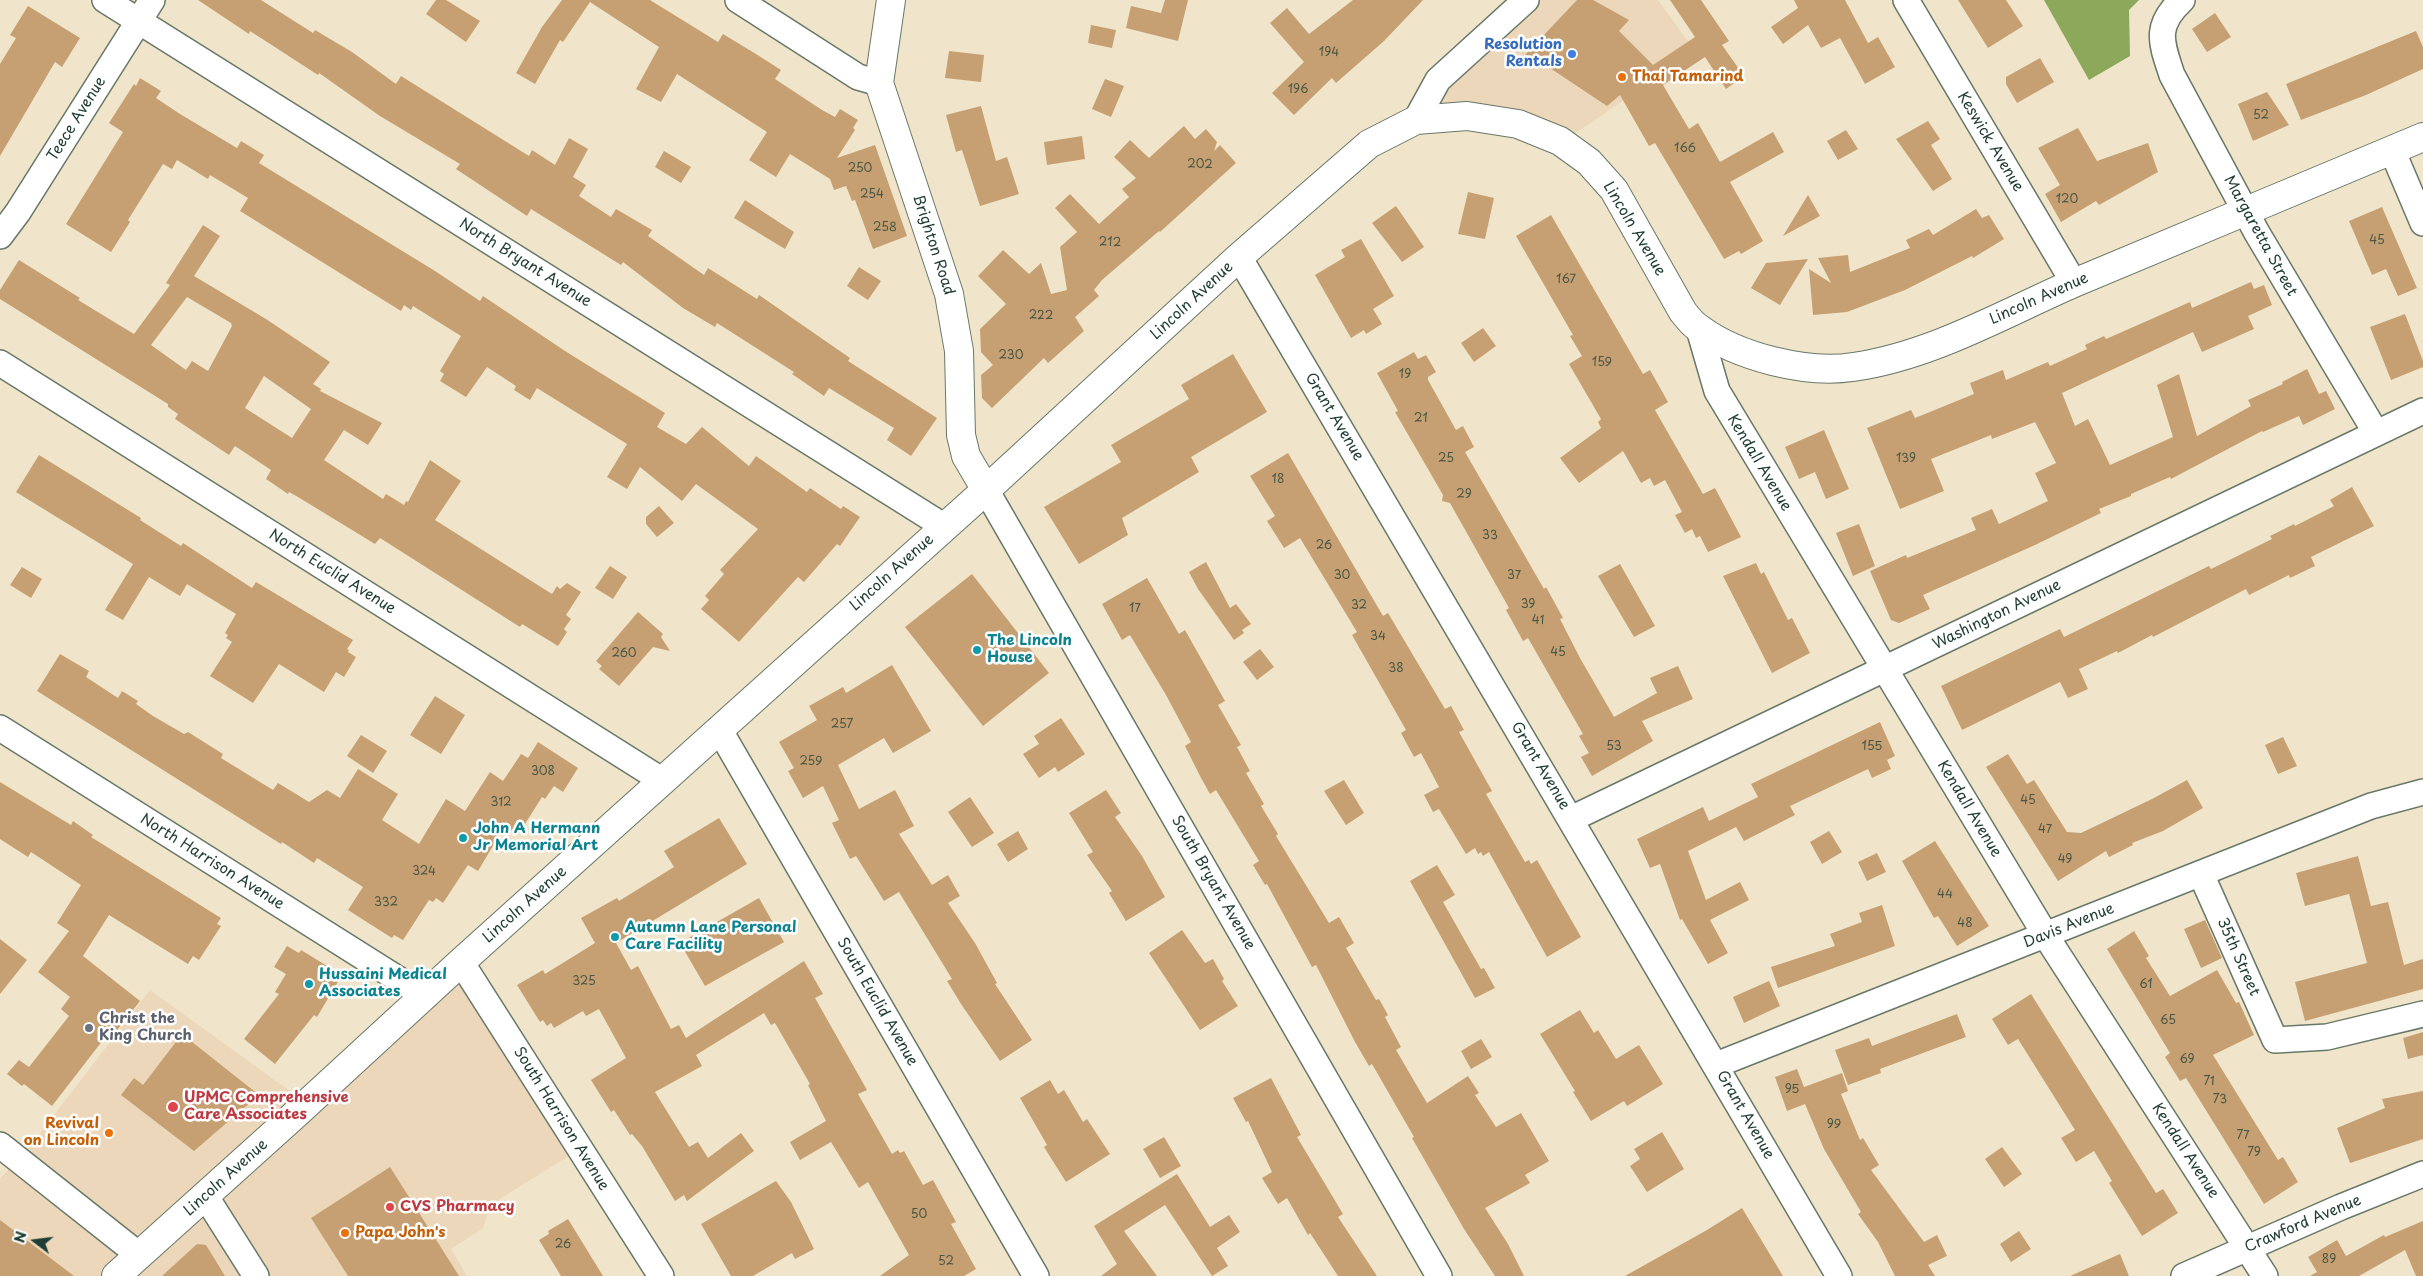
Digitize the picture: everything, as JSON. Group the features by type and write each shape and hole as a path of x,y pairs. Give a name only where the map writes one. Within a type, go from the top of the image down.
{"street":[{"name":"North Bryant Avenue","path":"105,0 945,526"},
{"name":"Teece Avenue","path":"0,236 18,212 152,0"},
{"path":"738,0 858,77 879,83"},
{"name":"Brighton Road","path":"891,0 879,83 949,294 959,351 961,435 966,456 986,490"},
{"path":"1416,120 1438,80 1526,0"},
{"name":"Keswick Avenue","path":"1906,0 2074,283"},
{"name":"Margaretta Street","path":"2182,0 2165,20 2162,31 2164,50 2172,75 2246,212 2376,433"},
{"name":"Lincoln Avenue","path":"116,1276 206,1197 461,962 986,490 1239,257 1369,144 1416,120 1467,116 1518,124 1560,141 1589,162 1614,190 1683,312 1699,329 1723,342 1758,356 1795,366 1852,368 1895,358 1931,346 2074,283 2423,136"},
{"path":"2392,150 2423,223"},
{"name":"Grant Avenue","path":"1239,257 1839,1276"},
{"name":"Kendall Avenue","path":"1699,329 1717,391 1883,670 2046,936 2265,1276"},
{"name":"North Euclid Avenue","path":"0,363 663,781"},
{"name":"Washington Avenue","path":"1571,820 2423,411"},
{"name":"South Bryant Avenue","path":"986,490 1439,1276"},
{"name":"North Harrison Avenue","path":"0,728 425,996"},
{"name":"South Euclid Avenue","path":"719,729 1034,1275"},
{"name":"Davis Avenue","path":"1716,1065 2371,806 2423,792"},
{"name":"35th Street","path":"2201,874 2275,1040 2327,1037 2423,1014"},
{"name":"South Harrison Avenue","path":"461,962 661,1276"},
{"path":"0,1145 139,1255"},
{"name":"Crawford Avenue","path":"2184,1276 2341,1207 2423,1174"},
{"path":"206,1197 256,1276"}],"shaded area":[{"path":"1526,0 1658,0 1695,51 1582,129 1560,141 1416,120"},
{"path":"461,962 580,1149 490,1205 483,1228 451,1249 467,1276 0,1276 0,1179 31,1145 150,990 308,1104"}],"green space":[{"path":"2044,0 2139,0 2129,10 2130,56 2089,80"}],"building":[{"path":"198,0 261,0 313,33 315,30 352,52 396,84 401,76 529,156 532,150 555,165 569,138 588,149 573,177 586,185 579,196 611,217 616,209 652,230 648,236 704,275 708,268 757,299 759,295 850,358 848,361 937,418 911,456 887,440 894,428 829,388 824,396 792,374 794,372 717,323 715,327 683,308 623,262 621,265 531,209 527,216 456,169 460,164 380,116 319,73 318,75 250,31 249,34"},
{"path":"436,0 446,0 480,21 466,42 426,14"},
{"path":"562,0 650,0 718,42 723,34 756,54 781,70 775,79 822,110 835,117 840,109 858,120 853,128 855,130 837,158 875,145 907,236 873,249 855,200 852,201 846,186 834,190 830,179 790,154 776,177 749,160 767,132 677,74 661,102 636,89 659,47 590,2 563,42 560,40 535,84 516,73 542,27"},
{"path":"1165,0 1188,0 1178,41 1126,28 1131,6 1161,13"},
{"path":"1353,0 1423,0 1384,41 1336,83 1332,78 1294,115 1272,93 1304,62 1270,23 1287,8 1309,34"},
{"path":"1577,0 1593,0 1629,20 1619,31 1653,65 1695,37 1670,0 1701,0 1729,41 1722,45 1744,76 1726,89 1705,57 1663,85 1689,129 1698,123 1720,162 1773,132 1784,152 1730,182 1763,241 1741,254 1739,251 1724,259 1655,143 1649,146 1620,95 1607,106 1547,66 1525,55"},
{"path":"1794,0 1845,0 1868,43 1878,37 1895,67 1865,84 1840,38 1821,48 1808,25 1783,44 1771,27 1798,8"},
{"path":"1958,0 2006,0 2023,26 1988,48"},
{"path":"28,6 80,38 62,67 55,62 0,156 0,64 16,38 10,35"},
{"path":"2215,13 2231,37 2207,52 2192,29"},
{"path":"1091,25 1116,30 1112,48 1088,43"},
{"path":"2416,31 2423,47 2423,69 2366,95 2301,120 2286,84"},
{"path":"949,51 984,55 981,82 945,78"},
{"path":"2040,58 2054,82 2017,103 2006,84 2006,77"},
{"path":"140,78 161,91 156,98 180,114 237,148 241,141 264,155 259,163 435,271 480,301 483,296 565,351 665,413 657,427 686,444 702,427 749,466 756,456 807,492 810,488 841,509 843,506 860,517 840,546 837,544 804,582 798,577 739,642 701,609 709,600 705,596 724,574 720,570 758,529 696,484 682,501 640,467 627,489 607,477 627,444 537,388 530,400 514,390 516,386 487,367 466,397 440,381 444,374 440,371 461,336 413,306 411,310 404,305 401,311 240,211 248,198 210,175 208,179 177,160 172,169 163,164 128,220 130,222 111,252 66,224 123,132 109,123 134,84 136,86"},
{"path":"1105,79 1124,86 1111,117 1092,109"},
{"path":"2267,92 2289,125 2253,141 2238,104"},
{"path":"981,106 996,161 1007,157 1019,194 980,206 962,150 956,152 946,115"},
{"path":"1928,121 1940,139 1931,145 1952,179 1933,191 1896,139"},
{"path":"1184,126 1195,139 1206,129 1217,142 1214,151 1220,145 1236,163 1160,232 1102,280 1094,290 1099,296 1075,317 1084,331 1048,363 1044,358 992,408 982,398 981,375 993,365 981,352 980,329 1006,304 978,276 1003,250 1029,274 1041,263 1051,294 1067,290 1060,247 1077,232 1055,208 1070,194 1099,224 1129,197 1122,189 1136,178 1114,157 1130,140 1149,158"},
{"path":"2078,128 2097,161 2148,143 2158,172 2099,205 2096,201 2061,222 2045,194 2060,185 2038,148"},
{"path":"1846,130 1858,149 1838,160 1827,141"},
{"path":"1082,136 1085,159 1047,165 1044,142"},
{"path":"664,151 691,167 681,183 655,167"},
{"path":"1468,192 1494,198 1485,239 1458,234"},
{"path":"1808,195 1820,216 1783,236"},
{"path":"745,200 794,232 785,249 734,218"},
{"path":"1396,206 1424,247 1402,262 1372,223"},
{"path":"2382,207 2417,288 2398,296 2386,269 2372,275 2349,221"},
{"path":"1976,209 1982,218 1989,215 2004,239 1973,258 1972,256 1905,290 1847,312 1813,315 1809,269 1831,283 1818,258 1848,255 1850,272 1910,248 1906,240 1929,229 1933,235"},
{"path":"1551,215 1643,374 1650,370 1668,402 1655,410 1703,494 1715,488 1741,537 1708,552 1700,536 1696,538 1692,529 1685,533 1675,515 1682,512 1665,480 1654,486 1650,478 1641,483 1623,451 1579,483 1560,458 1601,428 1598,422 1601,419 1569,364 1582,356 1570,336 1573,335 1516,236"},
{"path":"203,225 220,236 194,276 266,319 330,362 313,384 321,389 320,391 382,423 368,445 344,430 324,460 383,499 386,494 404,505 406,501 408,502 430,460 461,481 435,520 552,594 557,586 560,589 567,583 581,592 566,615 571,619 564,629 567,632 558,646 522,624 520,627 380,538 375,544 298,497 289,492 288,494 266,479 271,470 235,446 229,455 175,419 178,414 168,407 168,404 0,299 0,290 19,260 80,298 78,300 134,334 170,285 166,283","holes":["187,297 231,323 232,326 208,371 192,361 186,370 151,345","264,376 311,409 292,438 245,408"]},
{"path":"1361,239 1394,296 1373,309 1382,324 1366,334 1364,330 1351,338 1315,275 1345,257 1341,250"},
{"path":"1808,259 1780,305 1751,288 1766,263"},
{"path":"859,267 881,281 868,300 847,286"},
{"path":"2251,282 2254,289 2264,285 2272,305 2248,316 2254,329 2202,352 2193,332 2062,393 2075,426 2088,419 2110,465 2173,437 2157,385 2179,374 2197,436 2251,406 2248,400 2283,384 2282,382 2307,369 2319,394 2326,391 2335,409 2303,425 2299,416 2262,431 2171,479 2170,477 2099,509 2101,513 2035,545 1923,595 1930,609 1899,623 1891,620 1870,571 1906,555 1907,558 1976,530 1971,518 1992,509 1999,524 2048,501 2035,473 2056,463 2035,422 1992,439 1991,435 1931,459 1944,491 1900,509 1867,428 1911,410 1915,418 1974,394 1970,383 2003,370 2006,380 2048,362 2050,366 2087,349 2085,345 2104,336 2106,339 2190,302 2192,308"},
{"path":"2405,314 2423,361 2423,367 2391,380 2370,327"},
{"path":"1483,328 1496,346 1474,362 1461,343"},
{"path":"1414,352 1418,359 1426,355 1436,372 1428,377 1428,380 1456,430 1463,426 1474,447 1465,452 1544,589 1546,587 1563,618 1560,619 1580,658 1614,717 1657,693 1650,678 1678,666 1693,699 1642,721 1653,741 1592,776 1581,757 1589,753 1579,736 1583,734 1528,638 1523,641 1506,610 1509,608 1450,503 1442,501 1443,495 1395,412 1398,411 1377,373"},
{"path":"1233,354 1267,412 1191,457 1199,472 1122,518 1128,535 1079,564 1044,507 1121,462 1111,445 1189,399 1181,385"},
{"path":"1824,430 1849,489 1826,499 1815,472 1799,479 1785,447"},
{"path":"1288,453 1383,616 1388,613 1445,709 1451,706 1464,730 1459,732 1492,791 1486,794 1525,862 1529,860 1531,864 1537,860 1581,937 1547,957 1489,852 1483,856 1481,852 1478,854 1475,848 1466,854 1439,809 1433,812 1424,795 1439,787 1421,753 1414,757 1401,733 1406,730 1352,635 1357,632 1300,538 1284,548 1267,521 1275,516 1250,476"},
{"path":"39,455 141,518 140,520 181,546 183,543 252,588 256,582 353,640 347,649 349,650 348,652 356,657 344,677 336,672 324,692 279,664 253,703 210,676 232,642 226,638 228,635 225,633 236,614 187,584 180,596 149,577 123,620 105,610 133,564 16,492"},
{"path":"2352,487 2374,526 2311,557 2315,566 2290,578 2289,575 2249,595 2246,589 2153,637 2152,635 2118,653 2117,651 2079,669 2088,689 2068,698 2060,682 1962,730 1941,686 2060,629 2064,637 2209,566 2211,569 2272,539 2270,536 2294,524 2295,526 2334,506 2330,500"},
{"path":"659,506 674,523 657,537 646,524 646,517"},
{"path":"1859,524 1875,566 1853,576 1836,533"},
{"path":"1206,562 1230,608 1236,604 1251,624 1242,630 1244,633 1234,640 1198,589 1189,572"},
{"path":"1756,563 1761,574 1764,572 1788,620 1792,618 1810,653 1772,673 1723,576"},
{"path":"1620,564 1655,626 1634,637 1598,576"},
{"path":"610,566 627,577 613,599 595,588"},
{"path":"22,567 42,579 31,598 10,585"},
{"name":"The Lincoln House","path":"972,574 1049,673 983,726 905,627"},
{"path":"1147,578 1179,634 1185,630 1225,701 1218,705 1241,745 1237,747 1250,771 1246,773 1264,804 1261,806 1278,834 1276,836 1329,923 1339,917 1354,943 1346,948 1376,1000 1379,999 1388,1015 1385,1017 1401,1047 1396,1050 1427,1103 1468,1076 1479,1093 1475,1095 1496,1127 1521,1113 1549,1161 1525,1175 1530,1183 1485,1208 1508,1244 1524,1276 1495,1276 1464,1229 1372,1064 1369,1066 1355,1042 1316,965 1312,967 1267,884 1265,885 1253,865 1259,861 1216,790 1210,794 1185,746 1191,742 1166,695 1130,635 1122,640 1102,604"},
{"path":"638,612 663,634 661,637 670,651 653,647 619,686 599,669 602,666 596,661"},
{"path":"1260,649 1274,667 1257,680 1243,662"},
{"path":"60,654 89,671 86,677 118,698 122,691 138,701 136,704 153,716 184,734 188,732 223,754 221,758 273,790 278,783 309,802 327,790 340,798 358,769 398,794 382,820 419,844 446,799 465,811 490,772 503,781 521,754 528,758 538,742 578,768 563,792 554,786 545,799 542,797 518,835 510,829 508,832 503,829 478,871 468,865 443,903 436,898 433,902 429,900 403,940 394,935 392,938 348,910 363,887 317,858 314,863 282,842 281,844 37,691"},
{"path":"892,665 931,731 893,753 884,738 838,765 859,809 895,790 914,826 899,834 932,885 948,875 960,896 948,903 975,943 997,983 995,984 1032,1040 1000,1061 947,981 952,979 899,892 884,901 856,856 850,859 832,823 839,820 823,786 803,798 788,771 794,768 779,742 817,720 809,706 843,687 846,693"},
{"path":"435,696 465,715 441,754 410,735"},
{"path":"1061,718 1085,754 1058,772 1055,767 1039,778 1023,754 1039,744 1034,736"},
{"path":"1880,722 1895,756 1887,760 1891,769 1872,778 1868,769 1790,806 1795,815 1744,841 1736,827 1688,851 1706,900 1740,882 1749,900 1710,920 1728,953 1708,964 1682,919 1680,920 1660,864 1650,868 1637,839 1703,807 1709,821 1758,797 1751,784"},
{"path":"361,735 387,751 373,773 347,756"},
{"path":"2283,737 2297,766 2278,774 2265,745"},
{"path":"2008,754 2027,784 2034,780 2067,832 2081,833 2187,780 2203,808 2163,831 2132,843 2133,845 2109,857 2106,851 2058,881 1986,767"},
{"path":"1344,780 1364,813 1346,825 1324,791"},
{"path":"0,782 71,825 73,821 93,835 91,837 221,918 217,924 221,926 199,960 193,956 188,964 109,915 83,956 140,1001 107,1043 103,1040 52,1106 24,1084 22,1086 7,1074 19,1060 29,1067 69,1016 61,1009 70,997 38,972 69,931 57,923 81,885 31,852 28,857 0,839"},
{"path":"1106,790 1121,813 1115,817 1142,856 1165,897 1126,921 1109,893 1112,891 1087,855 1093,852 1069,813"},
{"path":"970,797 994,833 972,847 948,812"},
{"path":"719,818 747,864 616,943 631,970 638,966 671,1029 679,1025 686,1038 804,961 823,994 815,998 867,1090 858,1094 892,1154 898,1150 900,1153 904,1151 923,1185 933,1180 956,1222 951,1224 976,1269 964,1276 880,1276 909,1255 868,1182 859,1188 831,1142 800,1160 790,1142 826,1121 808,1085 810,1084 775,1023 771,1025 764,1013 696,1055 702,1066 655,1092 689,1147 698,1142 708,1158 741,1133 754,1151 687,1201 684,1195 675,1201 642,1146 632,1134 630,1135 614,1110 611,1112 591,1080 626,1058 599,1009 586,1016 583,1011 554,1028 551,1023 547,1026 543,1020 540,1022 517,985 543,970 545,974 595,943 581,918 617,898 619,901 674,867 664,851"},
{"path":"1018,831 1028,849 1008,862 997,844"},
{"path":"1829,831 1842,852 1822,864 1810,842"},
{"path":"1935,841 1989,926 1957,946 1938,916 1934,918 1902,861"},
{"path":"1877,853 1886,872 1867,881 1858,862"},
{"path":"2358,856 2371,906 2388,902 2404,965 2423,959 2423,989 2305,1021 2295,982 2367,963 2349,894 2305,906 2296,873"},
{"path":"1437,865 1455,895 1443,902 1481,969 1484,968 1495,988 1475,998 1410,881"},
{"path":"759,898 784,942 705,986 680,943"},
{"path":"1882,905 1895,946 1778,988 1771,967 1835,946 1830,934 1862,922 1859,913"},
{"path":"2205,920 2222,958 2201,968 2184,929"},
{"path":"1182,930 1205,963 1213,959 1224,979 1222,981 1238,1006 1200,1030 1149,953"},
{"path":"2134,931 2149,956 2146,958 2170,996 2217,970 2236,1003 2239,1002 2254,1035 2213,1055 2278,1160 2283,1157 2298,1182 2264,1204 2186,1078 2180,1081 2165,1057 2170,1053 2107,949"},
{"path":"0,939 27,960 0,994"},
{"path":"287,946 299,953 301,950 342,975 317,1017 314,1015 275,1064 244,1039 279,994 275,992 286,974 274,967"},
{"path":"1769,981 1780,1006 1744,1023 1733,997"},
{"path":"2031,994 2156,1193 2163,1189 2178,1213 2142,1236 2109,1183 2112,1181 2094,1151 2076,1162 2061,1138 2075,1130 2018,1039 2008,1045 1992,1019"},
{"path":"1580,1010 1594,1033 1598,1030 1616,1059 1639,1045 1663,1084 1627,1106 1624,1101 1591,1121 1540,1034"},
{"path":"1957,1014 1966,1037 1880,1069 1881,1073 1848,1085 1835,1050 1869,1038 1872,1046"},
{"path":"2423,1032 2423,1055 2408,1059 2403,1038"},
{"path":"182,1034 259,1095 194,1151 121,1095 134,1078 143,1085"},
{"path":"1481,1039 1492,1057 1471,1069 1461,1051"},
{"path":"1797,1069 1804,1087 1842,1073 1848,1091 1841,1094 1860,1140 1863,1138 1879,1165 1871,1170 1924,1242 1937,1235 1947,1256 1928,1265 1935,1276 1895,1276 1878,1242 1858,1214 1861,1212 1824,1149 1805,1104 1787,1111 1775,1077"},
{"path":"1271,1078 1301,1135 1297,1137 1343,1214 1338,1217 1377,1276 1338,1276 1310,1233 1308,1235 1287,1198 1278,1204 1262,1178 1272,1172 1248,1121 1246,1122 1233,1098"},
{"path":"1050,1080 1058,1094 1064,1090 1083,1122 1087,1119 1110,1154 1066,1182 1044,1147 1047,1145 1020,1098"},
{"path":"2423,1091 2423,1139 2350,1163 2337,1128 2385,1108 2382,1099"},
{"path":"1662,1132 1684,1169 1647,1192 1630,1166 1640,1159 1634,1149"},
{"path":"1164,1137 1181,1166 1160,1178 1143,1149"},
{"path":"2002,1147 2022,1174 2004,1187 1985,1159"},
{"path":"390,1167 459,1276 348,1276 311,1218"},
{"path":"1177,1174 1210,1227 1229,1215 1240,1232 1217,1248 1228,1266 1212,1276 1165,1205 1124,1231 1157,1276 1101,1276 1117,1264 1094,1226"},
{"path":"776,1181 791,1202 814,1249 795,1259 792,1253 753,1276 731,1276 701,1224"},
{"path":"1742,1208 1783,1276 1625,1276 1707,1230"},
{"path":"568,1219 603,1276 561,1276 539,1240 549,1234 548,1231"},
{"path":"0,1220 74,1276 0,1276"},
{"path":"2423,1221 2423,1276 2416,1276 2405,1250 2359,1276 2310,1276 2317,1272 2308,1257 2337,1240 2346,1256 2384,1235 2385,1237"},
{"path":"2019,1231 2031,1249 2011,1262 2000,1244"},
{"path":"197,1244 206,1245 225,1276 162,1276"},
{"path":"2120,1254 2129,1276 2070,1276"}],"place":[{"name":"Resolution Rentals","path":"1572,54"},
{"name":"Thai Tamarind","path":"1622,77"},
{"name":"The Lincoln House","path":"977,650"},
{"name":"John A Hermann Jr Memorial Art","path":"463,838"},
{"name":"Autumn Lane Personal Care Facility","path":"615,937"},
{"name":"Hussaini Medical Associates","path":"309,984"},
{"name":"Christ the King Church","path":"89,1028"},
{"name":"UPMC Comprehensive Care Associates","path":"173,1107"},
{"name":"Revival on Lincoln","path":"109,1133"},
{"name":"CVS Pharmacy","path":"390,1207"},
{"name":"Papa John's","path":"345,1233"}]}
